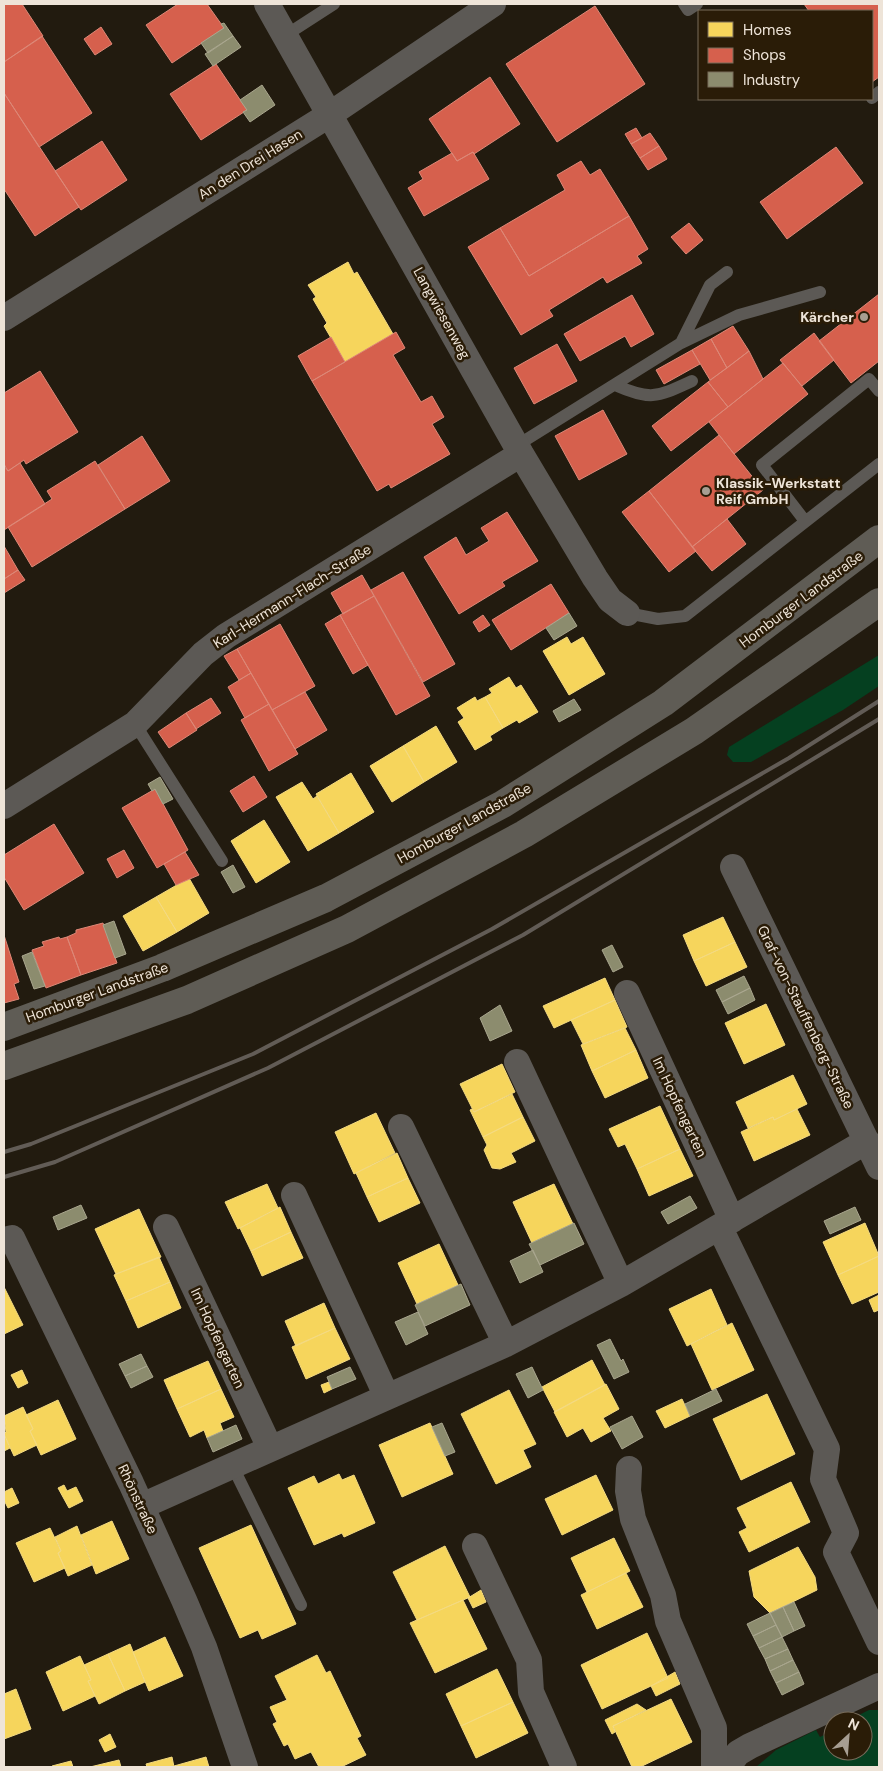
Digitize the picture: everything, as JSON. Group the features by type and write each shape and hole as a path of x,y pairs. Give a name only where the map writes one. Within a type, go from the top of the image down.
{"main road":[{"name":"Homburger Landstraße","path":"4,1027 162,968 326,898 504,804 662,703 879,538"},
{"path":"4,1066 187,1000 347,929 524,834 686,736 879,602"}],"street":[{"name":"Langwiesenweg","path":"267,4 518,450 595,578 610,600 628,613"},
{"name":"An den Drei Hasen","path":"4,318 329,115 492,4"},
{"name":"Karl-Hermann-Flach-Straße","path":"4,806 135,724 203,654 226,636 518,450"},
{"name":"Graf-von-Stauffenberg-Straße","path":"733,867 879,1167"},
{"name":"Im Hopfengarten","path":"627,993 782,1355 827,1450 822,1479 846,1533 836,1552 879,1642"},
{"path":"517,1062 621,1284"},
{"path":"400,1127 506,1344"},
{"path":"142,1506 506,1344 621,1284 867,1141"},
{"path":"294,1195 387,1397"},
{"name":"Im Hopfengarten","path":"166,1227 270,1448"},
{"name":"Rhönstraße","path":"8,1239 142,1506 204,1647 245,1767"},
{"path":"629,1469 628,1491 632,1520 663,1595 668,1621 714,1728 714,1767"},
{"path":"475,1546 529,1660 531,1692 564,1767"},
{"path":"727,1767 738,1753 750,1746 879,1686"}],"lane":[{"path":"286,35 334,4"},
{"path":"684,4 688,10 697,4"},
{"path":"682,343 710,285 727,272"},
{"path":"518,450 682,343 739,315 820,292"},
{"path":"805,521 762,464 869,378 879,391"},
{"path":"615,385 639,396 661,396 692,381"},
{"path":"628,613 658,619 685,616 879,464"},
{"path":"135,724 222,861"},
{"path":"232,1465 301,1605"}],"green space":[{"path":"879,655 879,686 843,710 751,762 733,762 727,755 729,747"},
{"path":"879,1710 879,1767 756,1767 776,1750 816,1730 820,1737 823,1736 823,1761 873,1761 873,1711 867,1711"}],"building: Homes":[{"path":"348,262 354,274 357,272 393,334 345,362 324,326 327,323 313,299 316,297 308,285"},
{"path":"567,637 571,644 583,637 605,674 569,695 543,651"},
{"path":"509,677 516,688 521,685 538,712 519,723 517,720 503,728 485,697 492,693 489,689"},
{"path":"475,697 477,701 485,697 503,728 490,736 492,740 475,750 458,722 464,718 457,708"},
{"path":"436,726 457,762 424,782 403,746"},
{"path":"403,746 424,782 392,802 370,766"},
{"path":"351,773 374,812 339,833 316,794"},
{"path":"302,782 313,799 317,796 339,833 308,851 276,797"},
{"path":"264,820 290,862 256,883 231,841"},
{"path":"189,878 209,913 177,932 156,897"},
{"path":"156,897 177,932 143,951 123,916"},
{"path":"723,917 735,942 694,961 683,935"},
{"path":"735,942 747,967 706,986 694,961"},
{"path":"605,978 615,1000 554,1028 543,1006"},
{"path":"615,1000 627,1027 583,1044 571,1020"},
{"path":"766,1004 785,1045 744,1064 725,1023"},
{"path":"625,1028 636,1050 592,1071 581,1045"},
{"path":"636,1050 648,1078 605,1098 592,1071"},
{"path":"502,1064 515,1092 474,1112 460,1084"},
{"path":"793,1075 807,1104 774,1120 773,1117 748,1128 736,1102"},
{"path":"512,1094 523,1117 483,1137 470,1110 472,1109 474,1112"},
{"path":"660,1106 680,1149 637,1169 625,1144 618,1147 609,1129"},
{"path":"797,1109 810,1135 754,1161 741,1132 773,1117 774,1120"},
{"path":"376,1113 395,1153 354,1174 335,1132"},
{"path":"523,1117 535,1141 511,1153 516,1162 500,1169 492,1168 484,1150 487,1145 483,1137"},
{"path":"680,1149 693,1176 649,1196 637,1169"},
{"path":"397,1153 408,1178 367,1197 356,1173"},
{"path":"408,1178 420,1203 379,1222 367,1197"},
{"path":"267,1184 278,1208 238,1229 225,1202"},
{"path":"554,1184 573,1224 532,1243 513,1202"},
{"path":"280,1207 291,1232 251,1251 240,1228"},
{"path":"139,1209 161,1257 116,1274 95,1229"},
{"path":"865,1223 879,1256 838,1275 823,1242"},
{"path":"291,1232 303,1258 262,1276 251,1251"},
{"path":"439,1244 458,1285 417,1304 398,1263"},
{"path":"879,1256 879,1292 852,1304 838,1275"},
{"path":"159,1257 170,1282 126,1301 114,1275"},
{"path":"170,1282 181,1308 138,1328 126,1301"},
{"path":"4,1287 23,1325 4,1334"},
{"path":"711,1289 727,1325 687,1346 669,1309"},
{"path":"879,1295 879,1310 874,1312 869,1300"},
{"path":"324,1303 335,1328 296,1346 285,1321"},
{"path":"732,1323 754,1370 712,1390 691,1344"},
{"path":"335,1328 350,1359 306,1379 292,1347"},
{"path":"592,1360 605,1385 555,1412 542,1387"},
{"path":"208,1361 221,1389 177,1409 164,1380"},
{"path":"22,1370 28,1383 18,1388 11,1375"},
{"path":"329,1382 332,1389 324,1393 321,1385"},
{"path":"606,1384 619,1409 603,1418 611,1431 591,1442 583,1428 567,1437 554,1412"},
{"path":"221,1389 234,1417 220,1423 223,1431 207,1438 204,1430 190,1437 177,1409"},
{"path":"509,1390 536,1444 523,1450 531,1467 496,1484 461,1414"},
{"path":"767,1394 795,1454 741,1480 713,1419"},
{"path":"682,1399 690,1416 665,1428 656,1411"},
{"path":"58,1400 76,1439 41,1455 30,1431 33,1429 26,1415"},
{"path":"23,1407 33,1429 30,1431 37,1445 14,1456 4,1434 6,1432 4,1416"},
{"path":"430,1423 453,1474 402,1497 379,1445"},
{"path":"4,1434 10,1448 4,1451"},
{"path":"339,1474 342,1480 354,1475 375,1523 344,1537 342,1533 314,1545 288,1488 314,1476 318,1484"},
{"path":"596,1475 613,1510 562,1535 545,1499"},
{"path":"791,1482 810,1522 749,1552 739,1532 747,1528 737,1508"},
{"path":"64,1485 67,1491 76,1487 83,1501 69,1508 58,1488"},
{"path":"12,1488 19,1503 8,1508 4,1500 4,1492"},
{"path":"112,1521 129,1559 96,1574 81,1535"},
{"path":"251,1525 296,1624 262,1639 258,1630 240,1638 199,1548"},
{"path":"77,1526 92,1565 68,1576 58,1553 61,1551 55,1537"},
{"path":"50,1528 61,1551 58,1553 65,1568 34,1582 16,1543"},
{"path":"614,1538 630,1571 587,1592 571,1558"},
{"path":"445,1546 470,1597 417,1620 393,1572"},
{"path":"798,1547 815,1577 817,1590 770,1613 754,1597 749,1571"},
{"path":"626,1573 643,1607 597,1629 581,1595"},
{"path":"481,1590 486,1602 473,1608 468,1598"},
{"path":"463,1600 487,1649 435,1673 410,1623"},
{"path":"647,1633 668,1678 602,1709 581,1665"},
{"path":"165,1637 183,1676 149,1691 133,1652"},
{"path":"130,1644 145,1682 125,1691 108,1654"},
{"path":"108,1654 125,1691 99,1704 88,1681 91,1680 84,1665"},
{"path":"317,1655 326,1673 330,1671 361,1736 357,1738 366,1755 341,1767 319,1767 311,1752 295,1759 288,1744 284,1746 273,1724 277,1722 270,1707 287,1700 275,1676"},
{"path":"80,1656 91,1680 88,1681 95,1696 63,1711 46,1672"},
{"path":"497,1669 513,1702 461,1726 446,1694"},
{"path":"675,1672 680,1684 656,1696 651,1686"},
{"path":"16,1689 31,1729 4,1739 4,1694"},
{"path":"671,1699 692,1742 640,1767 632,1767 613,1726"},
{"path":"513,1702 528,1733 476,1758 461,1726"},
{"path":"637,1704 646,1710 613,1726 615,1732 612,1734 605,1720"},
{"path":"110,1734 116,1747 105,1752 99,1740"},
{"path":"172,1757 174,1767 147,1767 146,1764"},
{"path":"206,1757 209,1767 174,1767 174,1766"},
{"path":"119,1760 121,1767 90,1767"},
{"path":"71,1761 73,1767 52,1767 52,1766"}],"building: Shops":[{"path":"4,4 22,4 43,36 4,62"},
{"path":"178,4 207,4 224,28 172,63 146,25"},
{"path":"804,4 879,4 879,77 873,81 873,10 808,10"},
{"path":"595,6 645,84 557,142 506,64"},
{"path":"101,27 112,44 95,55 84,39"},
{"path":"42,36 92,113 39,147 4,93 4,62"},
{"path":"216,64 247,110 201,140 170,94"},
{"path":"490,77 520,124 474,154 473,152 457,161 429,119"},
{"path":"4,93 79,207 35,236 4,189"},
{"path":"636,128 642,138 631,144 625,134"},
{"path":"650,133 659,146 640,158 631,144"},
{"path":"102,141 127,180 81,210 55,171"},
{"path":"659,146 667,159 648,170 640,158"},
{"path":"836,147 863,183 787,239 760,202"},
{"path":"473,152 489,179 424,216 408,188 423,179 419,172 452,153 457,161"},
{"path":"581,161 590,175 600,169 629,216 529,276 500,228 565,190 557,175"},
{"path":"629,216 648,249 637,256 642,263 607,283 603,277 549,310 553,316 521,335 468,247 500,228 529,276"},
{"path":"689,223 703,240 686,254 671,237"},
{"name":"Kärcher","path":"879,294 879,361 851,383 819,341"},
{"path":"632,295 654,334 631,347 625,336 580,361 564,334"},
{"path":"733,326 749,351 727,368 711,339"},
{"path":"396,332 405,348 393,355 421,402 432,396 444,417 432,424 450,454 391,488 389,484 377,491 312,381"},
{"path":"814,333 834,360 802,386 780,360"},
{"path":"331,337 345,362 312,381 298,356"},
{"path":"711,339 727,368 710,380 692,350"},
{"path":"557,344 577,381 534,404 514,368"},
{"path":"692,350 700,364 664,384 656,370"},
{"path":"749,351 763,379 728,407 708,382"},
{"path":"783,363 808,394 734,454 709,422"},
{"path":"40,371 78,432 26,464 24,460 8,471 4,464 4,393"},
{"path":"708,382 728,407 671,451 652,426"},
{"path":"603,410 627,454 579,480 555,436"},
{"name":"Klassik-Werkstatt Reif GmbH","path":"719,435 763,490 692,547 649,491"},
{"path":"142,436 170,481 125,509 98,465"},
{"path":"95,461 125,509 32,567 8,527 52,499 47,491"},
{"path":"20,463 45,504 4,530 4,466 8,471"},
{"path":"649,491 696,551 669,572 622,512"},
{"path":"507,512 538,561 502,582 505,586 459,614 424,557 456,537 466,555 489,541 481,528"},
{"path":"727,519 746,544 712,571 692,547"},
{"path":"4,546 18,570 4,579"},
{"path":"18,570 25,580 4,593 4,579"},
{"path":"403,572 455,664 423,682 371,590"},
{"path":"362,575 374,596 343,614 331,593"},
{"path":"551,584 569,613 511,650 492,620"},
{"path":"374,596 430,696 396,715 340,615"},
{"path":"340,615 368,665 353,674 325,624"},
{"path":"483,615 490,625 479,632 473,622"},
{"path":"280,624 315,686 272,710 237,649"},
{"path":"237,649 251,673 239,680 224,656"},
{"path":"251,673 269,704 245,718 228,687"},
{"path":"305,692 327,730 295,749 272,710"},
{"path":"211,698 221,713 196,729 186,713"},
{"path":"269,704 298,754 269,771 241,720"},
{"path":"186,713 197,730 169,748 158,732"},
{"path":"254,776 267,797 243,812 230,791"},
{"path":"155,789 188,850 157,868 122,808"},
{"path":"54,824 84,873 24,910 4,877 4,855"},
{"path":"124,850 134,868 117,878 107,859"},
{"path":"185,852 199,875 176,885 164,864"},
{"path":"103,923 117,963 81,975 67,937 76,933 76,930"},
{"path":"4,935 19,982 14,984 19,999 4,1003"},
{"path":"59,937 60,939 67,937 81,975 46,988 32,950 44,946 42,942"}],"building: Industry":[{"path":"224,23 233,36 208,53 201,43 224,28 221,24"},
{"path":"233,36 241,47 213,66 205,54"},
{"path":"262,85 275,105 250,122 243,112 247,110 240,100"},
{"path":"569,613 577,626 554,640 546,628"},
{"path":"574,699 581,710 559,722 553,711"},
{"path":"160,777 173,799 163,804 155,789 152,791 148,784"},
{"path":"233,865 245,887 233,893 221,872"},
{"path":"114,921 126,954 115,958 103,925"},
{"path":"612,945 623,967 613,972 602,950"},
{"path":"32,952 45,986 34,989 22,956"},
{"path":"744,976 750,988 722,1002 716,990"},
{"path":"750,988 755,1000 728,1014 722,1002"},
{"path":"500,1005 512,1031 490,1041 480,1018"},
{"path":"690,1196 697,1208 668,1224 661,1212"},
{"path":"81,1205 87,1218 58,1230 53,1217"},
{"path":"855,1207 861,1220 830,1234 824,1221"},
{"path":"574,1223 584,1244 540,1265 529,1244"},
{"path":"533,1250 543,1272 520,1283 510,1261"},
{"path":"461,1284 470,1305 425,1326 415,1305"},
{"path":"418,1312 428,1334 406,1345 395,1322"},
{"path":"610,1339 629,1372 614,1379 597,1345"},
{"path":"141,1354 147,1366 125,1376 119,1364"},
{"path":"147,1366 153,1377 131,1388 125,1376"},
{"path":"350,1367 356,1379 332,1389 327,1377"},
{"path":"532,1367 543,1390 528,1398 516,1374"},
{"path":"716,1389 722,1401 690,1416 685,1404"},
{"path":"632,1416 643,1437 622,1449 610,1427"},
{"path":"442,1423 455,1452 445,1456 432,1427"},
{"path":"236,1425 242,1439 213,1452 207,1438"},
{"path":"794,1602 805,1626 794,1631 783,1607"},
{"path":"783,1607 794,1631 782,1637 770,1613"},
{"path":"770,1613 776,1625 753,1636 747,1624"},
{"path":"776,1625 782,1637 759,1648 753,1636"},
{"path":"782,1637 788,1649 765,1659 759,1648"},
{"path":"788,1649 793,1660 770,1671 765,1659"},
{"path":"793,1660 799,1672 776,1683 770,1671"},
{"path":"799,1672 804,1684 782,1695 776,1683"}],"railway":[{"path":"4,1152 31,1144 253,1054 492,929 789,758 879,701"},
{"path":"4,1177 55,1162 268,1068 523,935 879,719"}],"place":[{"name":"Kärcher","path":"864,317"},
{"name":"Klassik-Werkstatt Reif GmbH","path":"706,491"}]}
